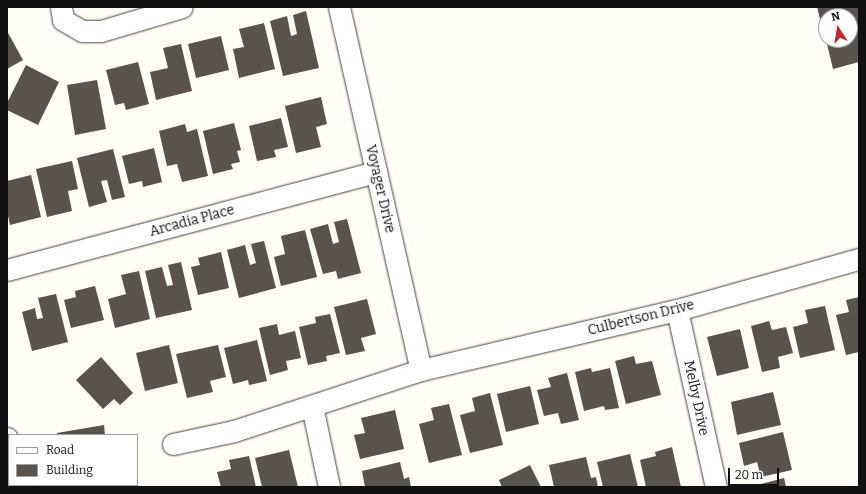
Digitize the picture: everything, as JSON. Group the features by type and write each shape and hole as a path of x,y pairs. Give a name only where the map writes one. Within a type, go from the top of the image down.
{"street":[{"path":"62,13 82,31 101,31 182,7"},
{"name":"Voyager Drive","path":"339,7 421,370"},
{"name":"Arcadia Place","path":"7,270 376,172"},
{"name":"Culbertson Drive","path":"173,444 234,431 421,370 677,310 859,259"},
{"name":"Melby Drive","path":"677,310 716,487"},
{"path":"312,406 329,487"}],"building":[{"path":"817,7 859,7 859,62 833,69 828,48 858,48 858,8 818,8 818,11"},
{"path":"306,11 319,68 283,76 270,21 287,16 291,36 297,34 293,15"},
{"path":"264,23 275,69 239,78 233,49 244,47 239,29"},
{"path":"7,31 23,60 7,69"},
{"path":"221,36 229,70 196,78 188,44"},
{"path":"181,44 192,91 156,100 150,72 168,68 163,48"},
{"path":"138,62 149,104 126,110 124,103 115,105 106,70"},
{"path":"26,65 59,82 38,125 7,110 7,103"},
{"path":"97,80 106,129 75,135 67,85"},
{"path":"321,97 327,124 316,127 321,147 296,153 285,106"},
{"path":"281,118 288,147 274,150 276,157 257,161 249,126"},
{"path":"234,123 241,150 237,151 240,162 231,164 233,169 213,174 203,131"},
{"path":"185,124 187,132 197,129 208,176 182,182 177,164 167,166 159,131"},
{"path":"154,148 162,182 143,187 142,181 129,184 122,156"},
{"path":"113,149 125,197 112,200 107,180 101,181 107,202 89,207 77,158"},
{"path":"72,161 78,189 68,191 72,211 47,217 36,169"},
{"path":"31,175 41,217 10,225 7,211 7,181"},
{"path":"347,219 361,273 338,279 336,271 323,274 310,229 328,224 333,244 339,242 334,222"},
{"path":"305,230 317,277 281,286 274,257 285,254 281,236"},
{"path":"264,241 276,288 239,298 227,250 245,245 250,265 256,263 251,244"},
{"path":"221,252 229,288 198,295 191,267 200,265 198,258"},
{"path":"181,262 192,310 156,318 145,271 162,267 167,286 173,285 168,265"},
{"path":"139,271 150,319 115,328 108,299 126,294 121,275"},
{"path":"95,286 104,320 71,328 64,300 76,297 75,291"},
{"path":"56,294 68,342 32,351 22,312 35,308 37,319 43,318 38,298"},
{"path":"859,297 859,352 846,355 836,315 849,312 846,300"},
{"path":"367,299 376,334 361,338 365,351 346,355 334,307"},
{"path":"825,306 835,350 800,358 793,327 808,323 805,310"},
{"path":"330,314 340,353 326,356 327,361 308,365 299,327 316,323 315,317"},
{"path":"769,321 772,330 786,327 793,353 778,357 780,368 762,372 751,326"},
{"path":"277,324 279,335 295,331 301,358 286,361 288,370 270,375 259,328"},
{"path":"740,329 749,368 717,376 707,337"},
{"path":"257,340 267,381 249,385 248,380 233,384 224,348"},
{"path":"169,345 178,383 145,391 136,353"},
{"path":"218,345 226,377 210,381 213,392 187,398 176,354"},
{"path":"634,356 636,364 652,361 661,395 626,404 615,361"},
{"path":"101,357 133,393 120,405 114,399 103,409 76,380"},
{"path":"591,368 592,372 610,368 619,408 605,410 604,406 584,411 575,372"},
{"path":"567,373 579,420 561,424 558,413 544,416 537,390 551,387 548,378"},
{"path":"530,386 539,424 506,432 497,394"},
{"path":"773,392 781,425 737,435 731,402"},
{"path":"490,393 503,445 470,453 460,415 475,411 472,398"},
{"path":"449,404 462,455 429,463 419,424 434,420 431,408"},
{"path":"395,410 404,449 360,459 354,435 365,433 361,418"},
{"path":"104,425 105,434 57,434"},
{"path":"783,432 792,470 761,477 757,462 744,466 739,443"},
{"path":"672,447 681,487 646,487 640,460 656,456 655,452"},
{"path":"289,450 298,487 262,487 255,458"},
{"path":"630,454 638,487 603,487 597,462"},
{"path":"249,456 256,487 221,487 217,472 231,469 229,460"},
{"path":"586,457 591,478 596,477 598,487 554,487 549,465"},
{"path":"400,462 404,479 409,477 411,487 365,487 362,471"},
{"path":"530,465 541,487 502,487 499,480"},
{"path":"784,478 786,487 757,487 757,485"},
{"path":"126,486 127,487 83,487"}]}
